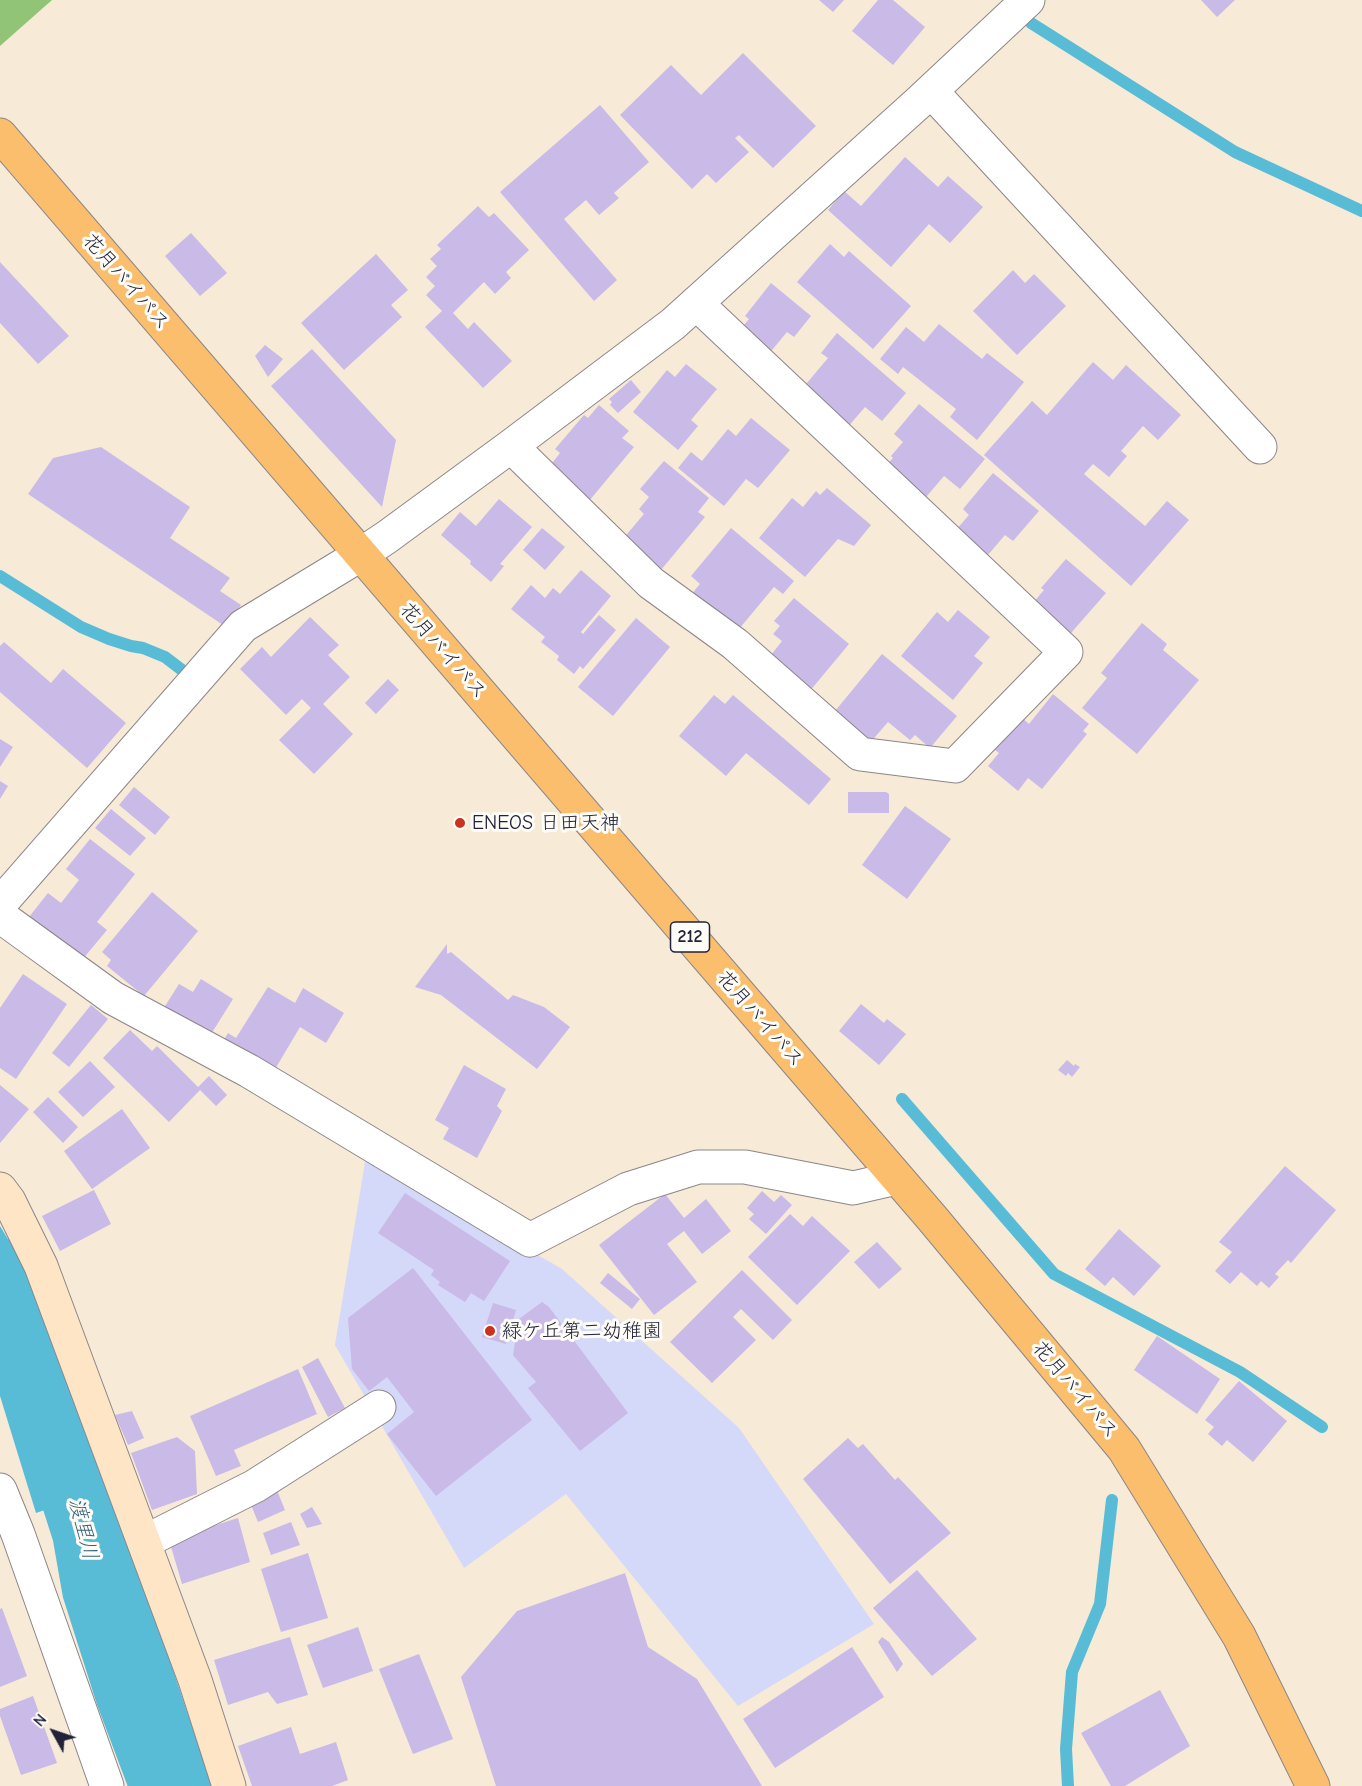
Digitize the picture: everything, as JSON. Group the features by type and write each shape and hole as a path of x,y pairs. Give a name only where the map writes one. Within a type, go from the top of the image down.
{"highway":[{"name":"花月バイパス","path":"0,135 897,1178 1124,1449 1239,1636 1313,1786"}],"street":[{"path":"0,904 243,626 360,555 674,324 931,92 1028,0"},
{"path":"931,92 1260,447"},
{"path":"511,446 651,583 735,644 860,754 955,766 1066,652 696,303"},
{"path":"0,916 112,998 249,1071 530,1240 628,1189 698,1167 745,1167 853,1188 897,1178"},
{"path":"0,1189 9,1201 41,1266 195,1680 229,1786"},
{"path":"144,1542 255,1486 379,1407"},
{"path":"0,1490 18,1534 107,1786"}],"shaded area":[{"path":"366,1156 562,1269 739,1428 874,1624 738,1706 566,1494 464,1568 335,1345"}],"green space":[{"path":"0,0 52,0 0,46"}],"water":[{"path":"0,1226 22,1262 112,1487 36,1513 0,1396"},
{"path":"120,1512 212,1786 143,1786 57,1537"}],"building":[{"path":"819,0 844,0 833,12"},
{"path":"878,0 893,0 925,27 893,65 852,31"},
{"path":"1201,0 1235,0 1217,17"},
{"path":"743,53 816,126 773,168 739,135 735,138 749,152 716,183 707,174 692,189 620,115 671,65 701,95"},
{"path":"600,105 649,162 614,193 619,198 599,215 586,200 564,219 617,280 594,301 500,192"},
{"path":"905,157 938,187 948,176 983,207 950,243 929,224 891,267 828,210 844,191 861,206"},
{"path":"478,206 489,217 494,213 529,250 506,272 511,278 495,294 484,282 453,313 468,329 474,322 512,361 483,388 425,327 442,311 426,295 435,286 426,277 437,266 430,259 441,249 437,245"},
{"path":"191,233 227,273 200,296 165,256"},
{"path":"830,244 844,257 849,251 911,306 873,349 797,282"},
{"path":"376,254 408,290 391,305 402,317 344,370 301,323"},
{"path":"0,262 69,336 38,364 0,323"},
{"path":"1013,270 1025,283 1034,274 1066,306 1017,355 973,311"},
{"path":"771,283 811,316 794,337 787,332 763,361 734,337 749,319 745,316"},
{"path":"939,324 982,359 987,353 1024,382 977,440 950,417 956,409 903,367 898,374 880,359 906,327 924,342"},
{"path":"837,333 906,393 882,421 865,407 841,435 796,396 828,358 821,353"},
{"path":"265,345 283,359 268,377 255,356"},
{"path":"312,349 396,440 382,507 271,386"},
{"path":"1093,362 1113,380 1126,365 1181,415 1158,440 1143,426 1121,451 1127,456 1109,477 1093,464 1084,474 1145,526 1167,501 1189,520 1131,586 984,455 1032,401 1047,415"},
{"path":"686,364 717,389 691,420 698,426 678,450 633,412 667,370 675,377"},
{"path":"631,380 641,392 618,413 610,405 612,402 609,399"},
{"path":"919,404 985,459 960,489 944,476 921,503 882,470 903,442 894,434"},
{"path":"599,405 629,431 622,438 634,447 589,501 549,467 560,453 555,449 584,415 588,418"},
{"path":"751,418 790,450 758,488 746,479 724,506 678,468 691,452 702,461 728,429 736,436"},
{"path":"101,447 190,507 170,538 230,578 220,591 241,605 226,627 28,494 53,458"},
{"path":"664,461 709,498 698,512 705,517 656,576 622,540 644,514 639,509 649,497 640,489"},
{"path":"993,473 1039,511 1013,541 1005,535 981,563 950,537 969,515 963,509"},
{"path":"827,488 871,525 854,546 838,539 805,577 759,538 792,498 803,507 816,491 820,495"},
{"path":"499,499 532,527 500,564 504,566 491,582 441,535 460,512 476,526"},
{"path":"542,528 565,547 545,570 523,550"},
{"path":"731,528 794,581 783,594 774,587 734,635 689,597 700,584 691,576"},
{"path":"1066,559 1106,593 1064,641 1027,610 1044,590 1041,588"},
{"path":"581,570 611,596 581,632 583,634 599,615 616,630 583,669 580,666 574,674 557,660 559,656 541,642 545,637 511,609 531,585 545,598 553,588 560,594"},
{"path":"794,598 849,644 804,698 764,664 782,641 773,634 780,626 774,621"},
{"path":"958,610 990,637 974,656 983,663 953,700 901,656 937,612 948,622"},
{"path":"310,617 339,645 328,655 350,677 323,704 353,734 314,774 279,740 311,708 302,699 286,715 240,669 262,647 271,657"},
{"path":"636,618 670,647 613,716 578,687"},
{"path":"1142,623 1167,644 1163,650 1199,680 1137,754 1082,708 1107,678 1101,673"},
{"path":"4,642 51,683 63,669 126,723 87,768 0,692 0,646"},
{"path":"882,654 957,716 930,748 915,735 910,740 888,722 863,751 831,716"},
{"path":"388,679 399,690 376,714 365,703"},
{"path":"1053,694 1089,724 1083,731 1087,734 1042,789 1028,778 1018,791 988,766 999,753 994,749 1021,717 1029,724"},
{"path":"714,695 725,704 733,695 831,779 809,805 746,753 726,776 679,736"},
{"path":"0,739 13,747 0,767"},
{"path":"0,781 8,786 0,799"},
{"path":"134,787 170,817 155,835 119,805"},
{"path":"848,792 886,792 889,794 889,813 848,813"},
{"path":"905,806 951,839 907,899 862,865"},
{"path":"111,809 146,838 130,856 95,828"},
{"path":"90,839 135,874 97,922 107,930 82,960 29,917 48,893 61,903 79,880 66,869"},
{"path":"152,892 198,931 144,996 107,966 111,960 102,952"},
{"path":"447,944 447,954 451,952 508,1000 513,995 544,1007 570,1027 537,1069 441,995 415,987"},
{"path":"23,974 67,1004 16,1079 0,1068 0,1008"},
{"path":"201,979 233,999 208,1039 162,1011 179,984 193,992"},
{"path":"268,987 295,1003 303,988 344,1013 326,1043 300,1027 271,1076 221,1045 228,1033 236,1038"},
{"path":"861,1004 884,1023 887,1019 906,1034 879,1065 839,1031"},
{"path":"91,1005 108,1019 69,1067 52,1053"},
{"path":"130,1030 152,1051 157,1046 198,1087 209,1076 227,1095 216,1106 200,1090 169,1122 103,1058"},
{"path":"1067,1060 1074,1066 1075,1064 1080,1067 1072,1077 1058,1070"},
{"path":"90,1061 115,1087 83,1117 58,1092"},
{"path":"464,1065 506,1089 497,1106 502,1111 477,1158 443,1139 449,1128 435,1120"},
{"path":"0,1085 29,1109 0,1143"},
{"path":"48,1097 78,1127 63,1143 33,1112"},
{"path":"122,1109 150,1148 92,1189 64,1151"},
{"path":"1285,1166 1336,1210 1291,1263 1288,1260 1275,1274 1279,1277 1269,1288 1261,1281 1257,1286 1241,1272 1230,1284 1215,1271 1232,1252 1219,1242"},
{"path":"94,1190 111,1224 60,1251 42,1216"},
{"path":"762,1191 774,1202 781,1195 792,1205 766,1234 749,1219 754,1214 747,1208"},
{"path":"405,1193 510,1261 484,1301 471,1293 465,1302 438,1285 440,1282 431,1275 434,1270 378,1233"},
{"path":"665,1194 684,1218 706,1199 731,1231 702,1254 684,1231 667,1244 697,1282 654,1315 599,1245"},
{"path":"790,1214 803,1226 812,1216 850,1251 797,1305 748,1257"},
{"path":"1119,1229 1161,1266 1134,1296 1113,1277 1105,1286 1085,1269"},
{"path":"877,1242 902,1269 879,1289 854,1262"},
{"path":"413,1268 532,1420 436,1496 387,1434 414,1412 387,1377 369,1391 352,1369 348,1318"},
{"path":"742,1270 792,1320 773,1340 741,1309 733,1317 756,1340 712,1383 670,1342"},
{"path":"608,1273 640,1299 632,1309 600,1283"},
{"path":"542,1302 549,1307 628,1413 580,1451 528,1388 536,1382 513,1355 519,1319"},
{"path":"493,1303 516,1310 506,1344 482,1337"},
{"path":"1157,1336 1220,1379 1197,1414 1134,1370"},
{"path":"318,1358 345,1408 328,1417 302,1367"},
{"path":"298,1369 317,1414 234,1450 241,1466 216,1476 190,1416"},
{"path":"1239,1381 1287,1421 1253,1462 1227,1440 1222,1446 1208,1434 1214,1427 1205,1420"},
{"path":"132,1411 144,1438 128,1445 115,1415"},
{"path":"177,1437 195,1451 197,1494 152,1510 131,1453"},
{"path":"848,1438 858,1448 863,1444 895,1480 898,1477 951,1533 890,1584 803,1479"},
{"path":"276,1488 285,1510 258,1522 249,1500"},
{"path":"312,1507 322,1524 307,1528 300,1514"},
{"path":"238,1518 250,1562 182,1584 169,1540"},
{"path":"291,1522 300,1545 271,1555 263,1533"},
{"path":"308,1553 328,1618 281,1632 261,1569"},
{"path":"917,1570 977,1639 932,1676 873,1608"},
{"path":"625,1573 648,1647 697,1679 762,1786 496,1786 461,1677 517,1611"},
{"path":"2,1608 27,1676 0,1687 0,1609"},
{"path":"358,1627 373,1671 323,1688 307,1645"},
{"path":"290,1637 308,1695 277,1704 268,1692 228,1705 214,1660"},
{"path":"882,1637 889,1642 903,1664 897,1672 878,1642"},
{"path":"852,1647 884,1697 775,1768 743,1719"},
{"path":"419,1654 453,1739 413,1754 379,1669"},
{"path":"1160,1690 1190,1746 1125,1786 1111,1786 1081,1733"},
{"path":"33,1696 57,1763 21,1775 0,1716 0,1709"},
{"path":"291,1727 300,1754 336,1742 348,1780 332,1786 252,1786 238,1746"}],"waterway":[{"path":"1031,23 1235,152 1362,211"},
{"path":"0,576 81,627 109,639 143,648 165,657 182,670"},
{"path":"902,1099 1054,1274 1240,1372 1322,1427"},
{"name":"渡里川","path":"0,1273 7,1282 87,1532 97,1589 130,1693 165,1786"},
{"path":"1068,1786 1066,1749 1072,1672 1100,1604 1112,1500"}],"place":[{"name":"ENEOS 日田天神","path":"460,823"},
{"name":"緑ケ丘第二幼稚園","path":"490,1331"}]}
